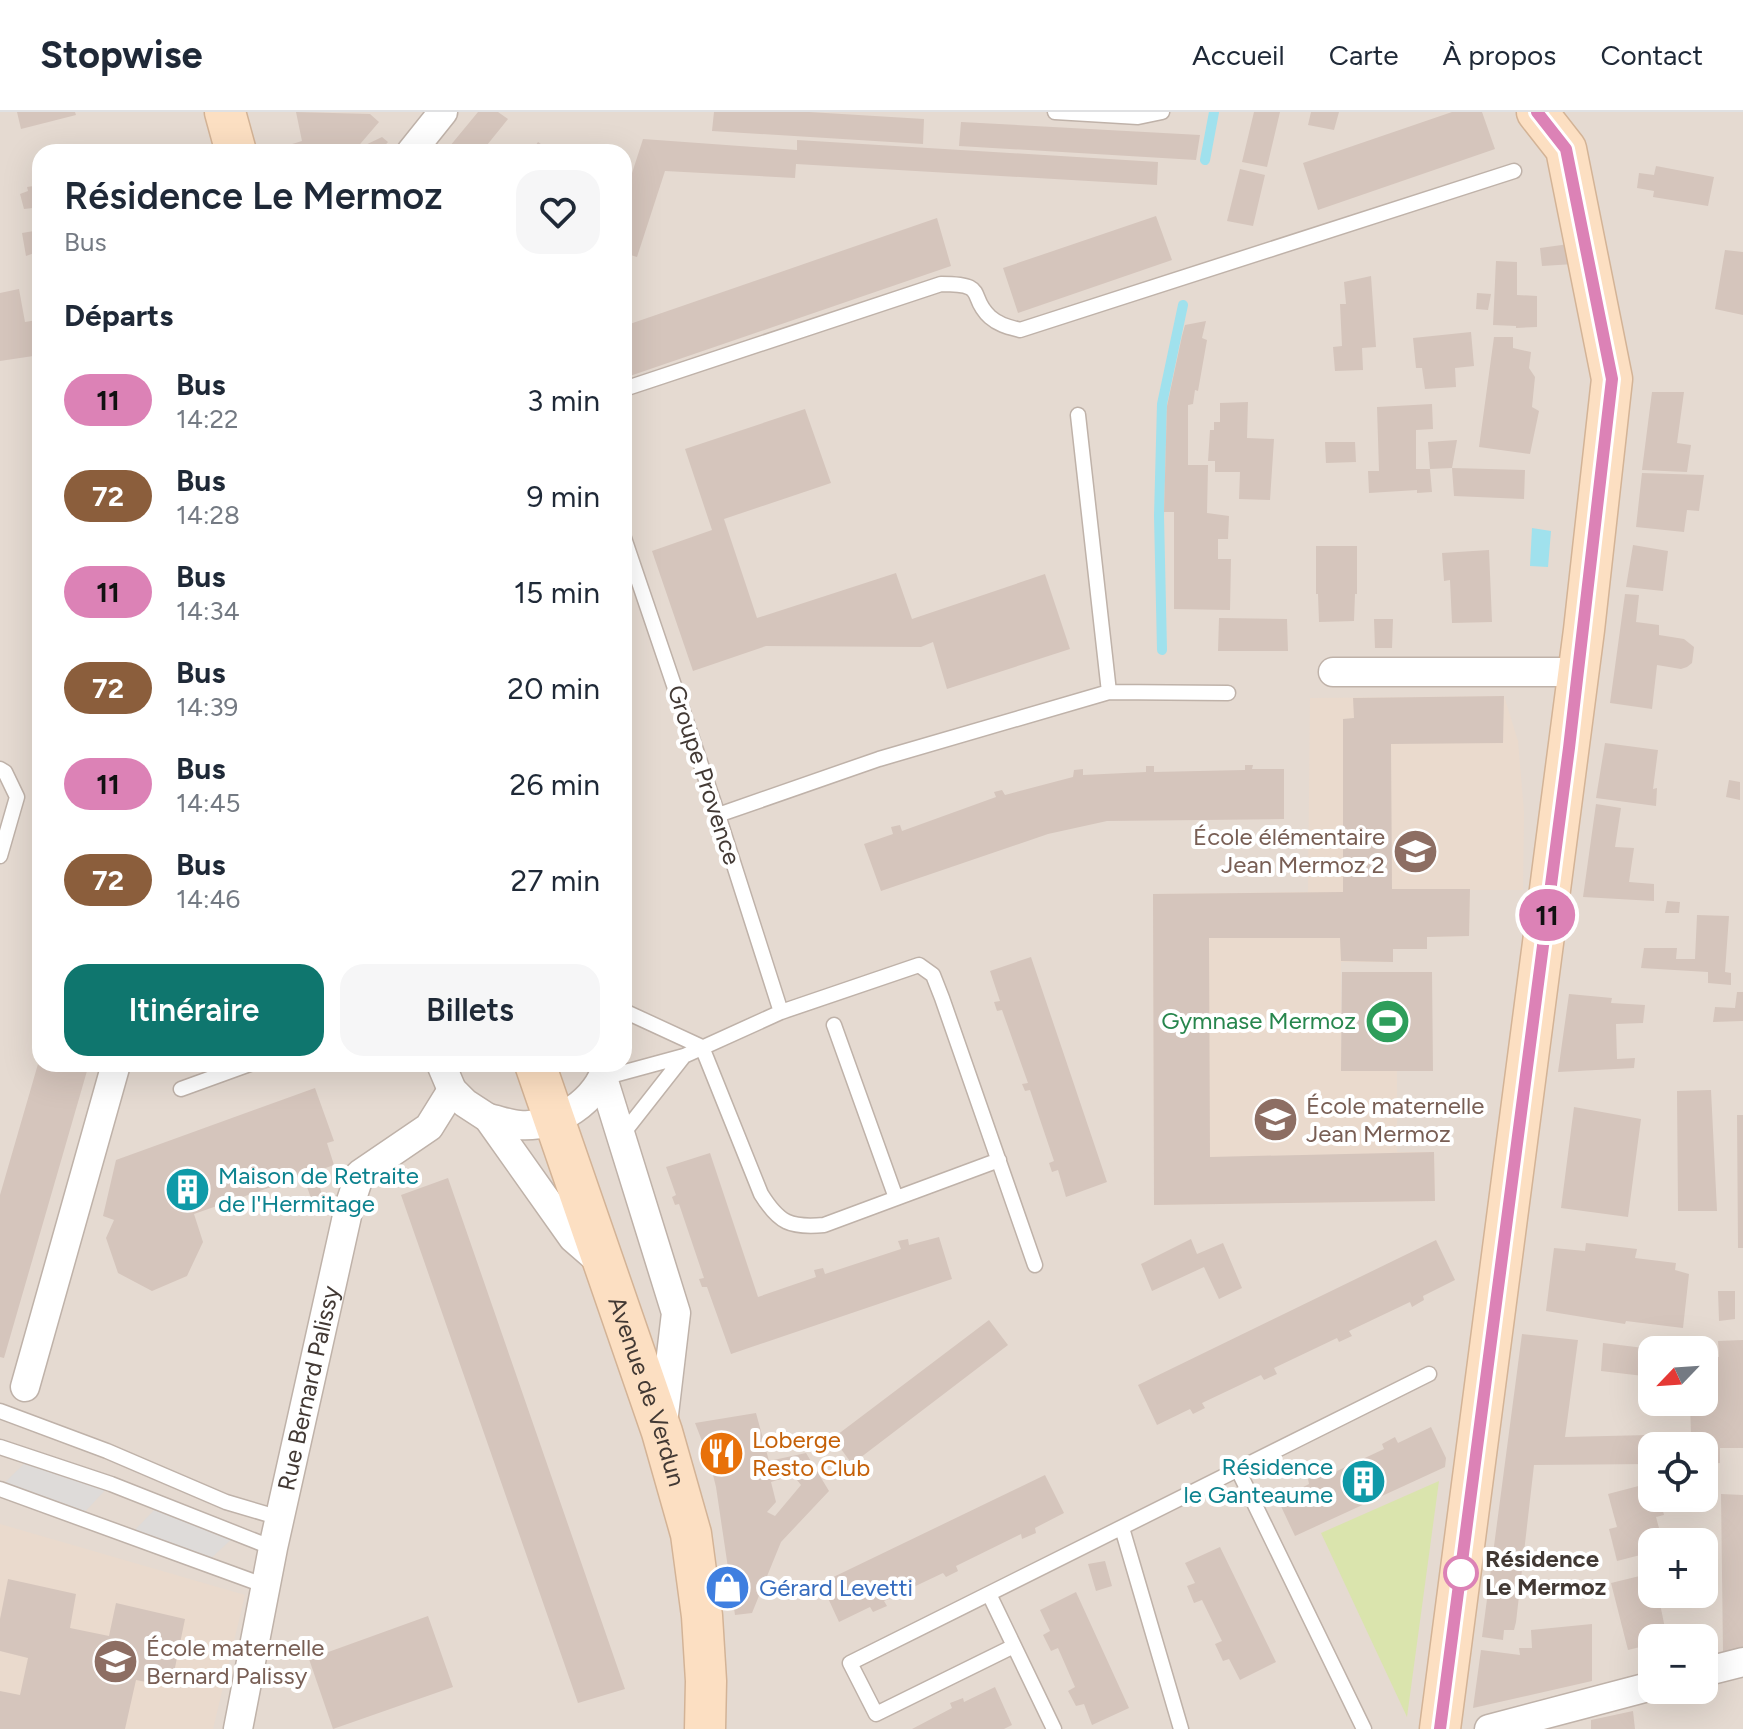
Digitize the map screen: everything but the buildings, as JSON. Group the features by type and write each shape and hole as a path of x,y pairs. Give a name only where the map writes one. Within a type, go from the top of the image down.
{"main road":[{"path":"225,112 234,144"},
{"path":"1440,1729 1612,379 1566,149 1537,112"},
{"name":"Avenue de Verdun","path":"538,1072 662,1432 691,1534 703,1629 705,1729"}],"street":[{"path":"417,144 443,112"},
{"path":"1333,672 1577,672"},
{"path":"25,1387 114,1072"},
{"path":"488,1118 520,1125 556,1120 582,1105 604,1072"},
{"path":"605,1072 676,1313 662,1432"},
{"name":"Rue Bernard Palissy","path":"446,1077 465,1103 488,1118 573,1238 606,1267"},
{"name":"Rue Bernard Palissy","path":"238,1729 273,1548 349,1207 360,1174 429,1127 446,1077"},
{"path":"1718,1668 1743,1662"},
{"path":"1489,1729 1638,1690"}],"lane":[{"path":"1055,112 1138,117 1162,112"},
{"path":"632,386 941,284 963,284 976,291 987,315 1002,325 1020,330 1514,171"},
{"path":"1078,415 1109,692"},
{"name":"Groupe Provence","path":"632,562 781,1012"},
{"path":"718,815 879,759 1109,692 1228,693"},
{"path":"0,769 5,772 17,797 0,856"},
{"path":"632,1066 684,1056 781,1012 919,965 933,975 938,986 1035,1265"},
{"path":"632,1015 702,1047 761,1194 770,1209 784,1222 805,1227 824,1225 999,1160"},
{"path":"834,1025 896,1198"},
{"path":"622,1135 684,1056"},
{"path":"181,1089 228,1072"},
{"path":"1014,1646 876,1714 850,1663 1429,1374"},
{"path":"15,1415 25,1387"},
{"path":"0,1411 226,1502 280,1518"},
{"path":"0,1447 111,1484 273,1548"},
{"path":"1238,1470 1364,1729"},
{"path":"0,1489 266,1586"},
{"path":"1122,1528 1181,1729"},
{"path":"989,1594 1054,1729"}],"shaded area":[{"path":"0,112 1743,112 1743,1729 0,1729"},
{"path":"1504,696 1518,741 1524,812 1523,890 1470,890 1469,936 1427,937 1427,949 1393,949 1393,962 1341,962 1341,1071 1397,1071 1397,1152 1434,1152 1435,1201 1154,1205 1153,894 1308,892 1310,698"},
{"path":"30,1458 111,1484 79,1518 0,1487"},
{"path":"160,1504 237,1534 205,1564 129,1536"},
{"name":"École maternelle Bernard Palissy","path":"0,1524 245,1595 213,1729 0,1729"}],"green space":[{"path":"1439,1481 1407,1717 1321,1533"}],"water":[{"path":"1532,528 1551,531 1548,567 1530,566"}],"waterway":[{"path":"1205,160 1214,112"},
{"path":"1162,650 1159,516 1162,404 1183,305"}],"bus line":[{"name":"11","path":"1440,1729 1569,748 1612,379 1566,149 1537,112"}],"place":[{"name":"École élémentaire Jean Mermoz 2","path":"1416,851"},
{"name":"Gymnase Mermoz","path":"1387,1021"},
{"name":"École maternelle Jean Mermoz","path":"1275,1120"},
{"name":"Maison de Retraite de l'Hermitage","path":"187,1190"},
{"name":"Loberge Resto Club","path":"721,1454"},
{"name":"Résidence le Ganteaume","path":"1364,1481"},
{"name":"Résidence Le Mermoz","path":"1461,1573"},
{"name":"Gérard Levetti","path":"728,1588"},
{"name":"École maternelle Bernard Palissy","path":"115,1662"}]}
